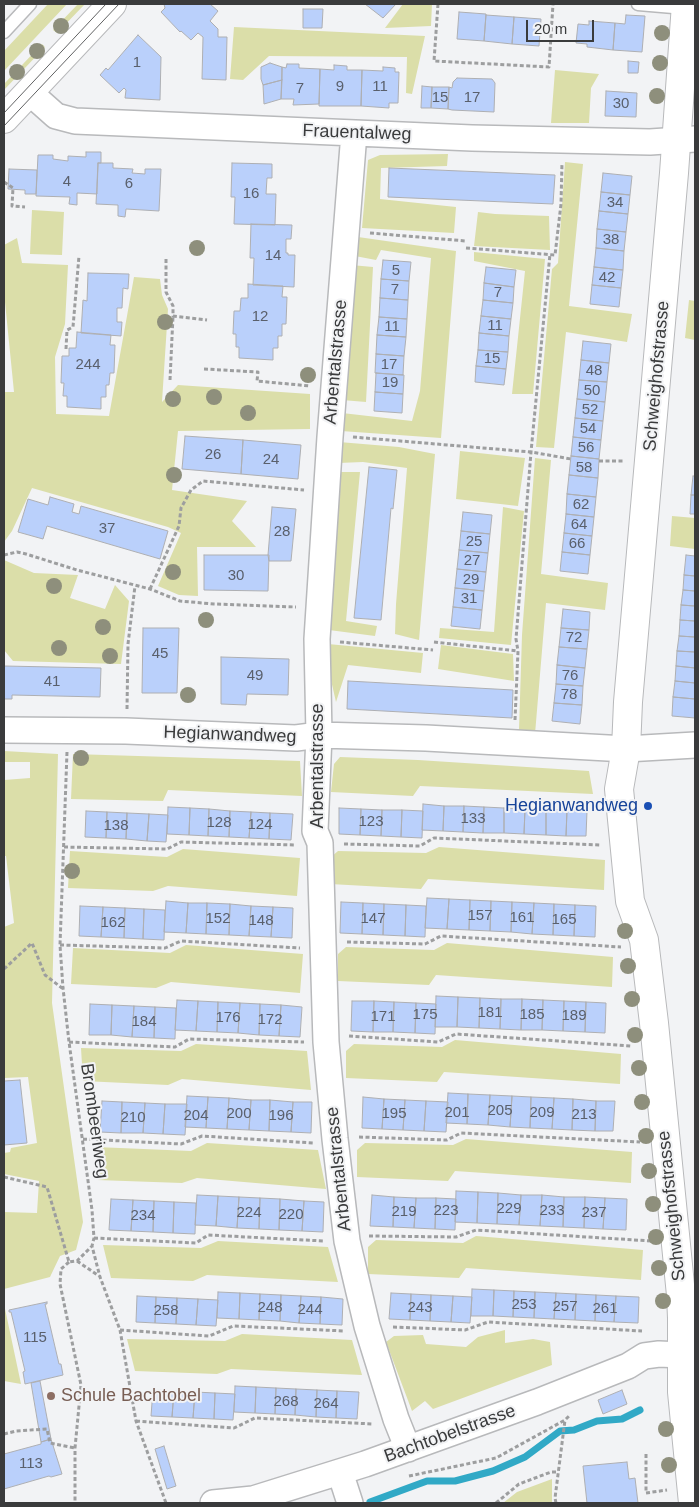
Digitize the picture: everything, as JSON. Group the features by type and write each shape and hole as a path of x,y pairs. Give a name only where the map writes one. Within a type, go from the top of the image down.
{"main road":[{"path":"4,119 112,4"},
{"name":"Schweighofstrasse","path":"686,6 685,140 673,181 629,692 626,748 619,789 630,901 644,940 688,1294 682,1318 681,1355 690,1418 693,1503"}],"street":[{"name":"Frauentalweg","path":"29,92 56,116 75,121 354,133 640,142 685,140"},
{"name":"Arbentalstrasse","path":"354,133 330,437 317,640 319,735 315,831 320,843 326,1042 347,1241 367,1326 396,1419 408,1449"},
{"name":"Hegianwandweg","path":"4,730 126,731 296,738 319,735 626,748 695,745"},
{"name":"Bachtobelstrasse","path":"213,1503 253,1499 476,1426 628,1366 644,1356 659,1354 681,1355"},
{"path":"340,1472 350,1503"}],"lane":[{"path":"4,32 30,4"},
{"path":"638,4 686,6"}],"path":[{"path":"438,4 434,61 549,66 553,4"},
{"path":"466,248 555,255 562,162"},
{"path":"4,182 13,188 12,206 25,207"},
{"path":"366,232 466,241"},
{"path":"512,742 515,734 518,651 516,639 531,452 550,254"},
{"path":"66,349 67,330 73,327 78,256"},
{"path":"166,259 166,292 173,306 170,380"},
{"path":"173,316 207,320"},
{"path":"204,369 258,372 257,381 312,386"},
{"path":"351,436 531,452 571,459"},
{"path":"599,461 625,461"},
{"path":"150,589 179,526 181,508 191,490 202,481 304,490"},
{"path":"4,555 17,552 26,554 150,589 180,600 214,604 287,606"},
{"path":"127,710 128,644 135,586"},
{"path":"317,640 434,650"},
{"path":"434,642 518,651"},
{"name":"Brombeeriweg","path":"68,731 60,944 63,988 92,1210 94,1238 92,1246 100,1277 120,1330 136,1421 166,1503"},
{"path":"4,968 32,943 45,975 63,988"},
{"path":"83,1139 181,1144 202,1136 322,1143 335,1139 356,1137 447,1140 461,1133 644,1142"},
{"path":"4,1177 47,1187 69,1262"},
{"path":"75,1503 75,1448 81,1385 60,1284 61,1269 69,1262 77,1261 92,1246"},
{"path":"77,1261 100,1277"},
{"path":"406,1476 496,1458 565,1420 570,1414"},
{"path":"136,1421 234,1428 255,1418 383,1425 396,1419"},
{"path":"556,1503 555,1498 565,1420"},
{"path":"4,1434 16,1431 47,1429 50,1443 75,1448"},
{"path":"646,1454 646,1493 667,1490"},
{"path":"496,1503 519,1484 551,1472 558,1472"}],"green space":[{"path":"48,4 67,4 4,71 4,51"},
{"path":"78,4 85,4 57,33 53,30"},
{"path":"403,4 432,4 431,26 385,28"},
{"path":"234,27 425,36 412,94 406,93 407,57 269,56 243,80 230,79"},
{"path":"42,44 45,47 4,90 4,84"},
{"path":"555,70 599,74 591,88 589,123 551,123"},
{"path":"448,154 447,166 381,168 380,199 456,207 454,233 362,228 368,160 380,155"},
{"path":"565,162 583,164 569,306 632,314 627,342 566,332 554,448 536,447 552,269 558,263"},
{"path":"32,210 64,212 62,255 30,254"},
{"path":"478,212 549,216 550,250 474,246"},
{"path":"358,237 456,251 441,438 341,431 342,413 412,421 420,391 431,258 381,250 376,260 355,256"},
{"path":"17,238 22,263 68,265 65,324 55,357 56,414 109,416 134,277 160,279 162,295 168,309 162,402 178,385 310,394 310,429 178,431 172,490 247,501 232,521 256,547 197,547 198,596 179,595 158,586 181,533 168,527 32,488 12,531 4,542 4,392 14,392 4,292 4,245"},
{"path":"474,252 545,259 533,394 512,394 525,271 474,261"},
{"path":"351,265 373,267 366,402 342,400"},
{"path":"689,300 695,301 695,340 685,338"},
{"path":"339,442 399,447 435,454 419,640 395,634 407,468 363,462 338,463"},
{"path":"460,451 525,458 518,506 456,499"},
{"path":"535,458 551,460 541,574 608,583 605,610 546,603 535,734 519,730 522,635"},
{"path":"336,472 360,472 346,621 377,626 375,636 329,630"},
{"path":"503,507 524,511 511,645 439,638 440,628 494,632"},
{"path":"672,516 695,518 695,549 670,546"},
{"path":"4,560 34,573 78,575 70,598 105,609 115,585 129,601 121,664 13,661 4,650"},
{"path":"328,644 423,653 421,673 348,665 336,702 328,667"},
{"path":"441,645 513,654 514,681 438,669"},
{"path":"4,751 58,754 52,1003 83,1222 76,1250 60,1256 50,1277 4,1289 4,1212 37,1213 39,1181 4,1174 4,1153 10,1152 11,1148 37,1143 28,1077 4,1078 4,927 14,923 6,856 4,856 4,780 30,778 30,762 4,762"},
{"path":"73,754 300,761 302,796 168,790 163,801 71,799"},
{"path":"340,757 589,771 593,794 420,786 413,796 331,792 334,764"},
{"path":"439,847 605,860 604,890 428,879 421,889 330,884 330,858 338,851 426,853"},
{"path":"183,849 300,858 297,896 168,886 153,891 68,888 70,851 167,857"},
{"path":"447,943 613,957 612,987 436,975 429,985 338,981 338,954 346,947 434,950"},
{"path":"186,945 303,954 300,993 171,982 156,988 71,984 73,948 170,953"},
{"path":"455,1040 621,1054 620,1084 444,1072 437,1082 346,1078 346,1051 354,1044 442,1047"},
{"path":"196,1044 307,1051 311,1090 182,1079 168,1085 83,1081 81,1048 181,1051"},
{"path":"466,1139 632,1152 631,1183 455,1171 448,1181 357,1177 357,1150 365,1143 453,1145"},
{"path":"207,1143 318,1150 326,1189 197,1178 182,1183 97,1180 96,1147 191,1151"},
{"path":"476,1236 643,1250 641,1280 466,1268 459,1278 368,1274 368,1247 376,1240 463,1243"},
{"path":"218,1241 328,1247 338,1282 207,1275 193,1281 111,1278 103,1245 201,1248"},
{"path":"4,1304 21,1384 4,1381"},
{"path":"505,1330 505,1343 533,1339 550,1342 552,1365 433,1409 425,1401 412,1411 386,1342 394,1336 423,1335 426,1344 466,1347 478,1337"},
{"path":"242,1334 352,1340 362,1375 231,1369 217,1374 135,1371 127,1339 225,1341"},
{"path":"552,1479 552,1503 503,1503 517,1492"}],"building":[{"path":"164,4 210,4 218,11 210,21 218,29 218,37 227,37 226,80 202,79 203,37 198,33 191,40 180,32 161,12 165,8"},
{"path":"365,4 396,4 383,18"},
{"path":"303,9 323,9 322,28 303,28"},
{"path":"459,12 486,14 484,41 457,39"},
{"path":"486,15 514,17 512,44 484,41"},
{"path":"626,15 645,16 642,52 613,50 615,23 625,24"},
{"path":"514,17 541,19 539,46 512,44"},
{"path":"589,21 615,23 613,50 587,47 587,44 576,43 578,24 589,25"},
{"path":"138,35 161,57 160,100 125,98 126,90 124,88 119,93 100,75 106,68 108,70"},
{"path":"628,61 639,62 638,73 628,73"},
{"path":"270,63 282,67 282,80 263,85 261,67"},
{"path":"287,64 299,64 299,68 320,69 319,104 293,105 294,99 281,99 282,67 286,68"},
{"path":"334,65 347,66 347,70 362,70 361,106 319,106 320,69 334,70"},
{"path":"383,67 395,68 395,72 399,72 398,103 389,103 389,108 361,106 362,70 383,71"},
{"path":"457,78 492,79 495,83 494,112 448,109 449,87 452,88 453,82"},
{"path":"282,80 281,99 264,104 263,85"},
{"path":"422,86 432,87 431,108 421,108"},
{"path":"432,87 449,87 448,109 431,108"},
{"path":"606,91 637,93 636,117 605,116"},
{"path":"86,152 101,152 101,163 98,163 97,194 77,193 77,205 69,204 70,197 36,196 38,155 53,155 53,159 68,161 68,156 86,157"},
{"path":"98,163 113,163 113,168 133,169 132,173 145,174 145,169 161,169 159,211 126,209 125,217 118,216 118,205 96,204"},
{"path":"232,163 272,164 272,178 267,178 266,194 276,194 275,225 234,224 235,197 231,197"},
{"path":"389,168 555,175 553,204 388,197"},
{"path":"9,169 37,170 36,194 25,194 25,190 8,189"},
{"path":"603,173 632,176 630,195 601,192"},
{"path":"601,192 630,195 628,214 599,211"},
{"path":"599,211 628,214 626,232 597,229"},
{"path":"251,224 292,225 291,239 286,239 286,253 288,255 295,255 294,287 253,285 254,258 250,258"},
{"path":"597,229 626,232 624,251 596,248"},
{"path":"596,248 624,251 623,270 594,267"},
{"path":"383,260 411,262 409,281 381,279"},
{"path":"486,267 516,270 514,287 484,283"},
{"path":"594,267 623,270 621,288 592,285"},
{"path":"88,273 129,274 128,289 123,288 122,308 117,308 117,322 122,322 121,336 81,333 83,300 87,301"},
{"path":"381,279 409,281 408,300 380,298"},
{"path":"484,283 514,287 513,303 483,300"},
{"path":"248,284 283,286 282,297 287,297 286,324 282,324 282,336 278,336 278,348 273,348 273,360 239,358 239,347 236,347 236,334 233,334 234,311 240,311 241,298 248,298"},
{"path":"592,285 621,288 619,307 590,304"},
{"path":"380,298 408,300 407,319 379,317"},
{"path":"483,300 513,303 511,319 481,316"},
{"path":"481,316 511,319 509,336 479,333"},
{"path":"379,317 407,319 406,337 377,335"},
{"path":"77,332 111,335 110,345 115,345 114,373 110,373 109,385 106,385 106,397 101,397 101,409 67,407 67,396 63,396 64,383 61,383 62,356 69,356 69,348 76,348"},
{"path":"479,333 509,336 508,352 478,350"},
{"path":"377,335 406,337 404,356 376,354"},
{"path":"583,341 611,344 609,363 581,360"},
{"path":"478,350 508,352 506,369 476,366"},
{"path":"376,354 404,356 403,375 375,373"},
{"path":"581,360 609,363 607,382 579,380"},
{"path":"476,366 506,369 504,385 475,382"},
{"path":"376,373 404,375 403,394 375,392"},
{"path":"579,380 607,382 605,402 577,399"},
{"path":"375,392 403,394 402,413 374,411"},
{"path":"577,399 605,402 603,421 575,418"},
{"path":"575,418 603,421 601,440 573,437"},
{"path":"185,436 243,440 241,474 182,469"},
{"path":"573,437 601,440 599,459 571,456"},
{"path":"243,440 301,445 298,479 241,474"},
{"path":"571,456 599,459 598,478 569,475"},
{"path":"369,467 397,470 393,509 391,508 381,620 354,618"},
{"path":"569,475 598,478 596,497 567,494"},
{"path":"693,476 695,476 695,495 691,495"},
{"path":"567,494 596,497 594,517 566,514"},
{"path":"691,495 695,495 695,514 690,514"},
{"path":"50,497 74,504 72,512 79,514 81,506 168,531 160,559 47,526 43,539 18,532 28,499 48,505"},
{"path":"272,507 296,509 291,561 269,561"},
{"path":"463,512 492,515 490,534 461,531"},
{"path":"566,514 594,517 592,536 564,533"},
{"path":"461,531 490,534 488,553 459,550"},
{"path":"564,533 592,536 590,555 562,552"},
{"path":"459,550 488,553 486,572 457,569"},
{"path":"562,552 590,555 588,574 560,571"},
{"path":"204,555 269,555 268,591 204,590"},
{"path":"686,555 695,556 695,576 684,575"},
{"path":"457,569 486,572 484,591 455,588"},
{"path":"684,575 695,576 695,591 683,590"},
{"path":"455,588 484,591 482,610 453,607"},
{"path":"683,590 695,591 695,606 681,605"},
{"path":"681,605 695,606 695,621 680,620"},
{"path":"453,607 482,610 480,629 451,626"},
{"path":"563,609 590,612 589,630 561,628"},
{"path":"680,620 695,621 695,637 679,636"},
{"path":"143,628 179,628 177,693 142,693"},
{"path":"561,628 589,630 587,649 559,647"},
{"path":"679,636 695,637 695,652 677,651"},
{"path":"559,647 587,649 585,668 557,665"},
{"path":"677,651 695,652 695,668 676,666"},
{"path":"221,657 289,659 288,695 247,694 246,705 221,704"},
{"path":"557,665 585,668 583,686 556,684"},
{"path":"4,666 101,668 100,697 12,695 12,699 4,699"},
{"path":"676,666 695,668 695,683 675,681"},
{"path":"348,681 513,690 512,718 347,709"},
{"path":"675,681 695,683 695,699 673,697"},
{"path":"556,684 583,686 582,705 554,703"},
{"path":"673,697 695,699 695,718 672,716"},
{"path":"554,703 582,705 580,724 552,721"},
{"path":"423,804 444,806 443,831 422,830"},
{"path":"444,806 464,806 463,832 443,831"},
{"path":"464,806 484,807 483,833 463,832"},
{"path":"168,807 190,808 189,835 167,834"},
{"path":"484,807 504,808 504,833 483,833"},
{"path":"190,808 209,809 208,836 189,835"},
{"path":"339,808 361,809 360,835 339,834"},
{"path":"504,808 525,809 524,834 504,833"},
{"path":"209,809 230,811 229,837 208,836"},
{"path":"361,809 382,810 381,836 360,835"},
{"path":"525,809 546,809 546,835 524,834"},
{"path":"546,809 567,810 566,836 546,835"},
{"path":"382,810 402,810 401,837 381,836"},
{"path":"402,810 423,811 422,838 401,837"},
{"path":"567,810 587,811 586,836 566,836"},
{"path":"86,811 107,812 106,838 85,837"},
{"path":"230,811 251,812 249,838 229,837"},
{"path":"107,812 127,813 126,839 106,838"},
{"path":"251,812 270,813 269,839 249,838"},
{"path":"127,813 149,814 147,841 126,839"},
{"path":"270,813 293,814 291,840 269,839"},
{"path":"149,814 168,815 166,842 147,841"},
{"path":"427,898 449,899 447,929 425,928"},
{"path":"449,899 470,900 469,930 447,929"},
{"path":"470,900 491,901 490,931 469,930"},
{"path":"166,901 188,903 186,933 164,932"},
{"path":"491,901 512,902 511,932 490,931"},
{"path":"341,902 363,903 362,934 340,933"},
{"path":"512,902 534,903 532,934 511,932"},
{"path":"188,903 207,903 206,934 186,933"},
{"path":"207,903 230,904 229,935 206,934"},
{"path":"363,903 384,904 383,935 362,934"},
{"path":"534,903 554,904 553,935 532,934"},
{"path":"230,904 251,906 249,936 229,935"},
{"path":"384,904 406,905 405,936 383,935"},
{"path":"554,904 575,905 574,936 553,935"},
{"path":"406,905 426,906 425,937 405,936"},
{"path":"575,905 596,906 595,937 574,936"},
{"path":"80,906 103,907 101,937 79,936"},
{"path":"251,906 273,907 271,937 249,936"},
{"path":"103,907 125,908 124,938 101,937"},
{"path":"273,907 293,908 292,938 271,937"},
{"path":"125,908 144,909 143,939 124,938"},
{"path":"144,909 165,910 164,940 143,939"},
{"path":"436,996 458,997 457,1027 435,1027"},
{"path":"458,997 480,998 479,1028 457,1027"},
{"path":"480,998 501,999 500,1029 479,1028"},
{"path":"501,999 522,999 521,1030 500,1029"},
{"path":"522,999 543,1000 542,1030 521,1030"},
{"path":"177,1000 198,1001 196,1031 175,1030"},
{"path":"543,1000 564,1001 563,1031 542,1030"},
{"path":"198,1001 218,1002 217,1032 196,1031"},
{"path":"352,1001 374,1001 373,1032 351,1031"},
{"path":"374,1001 394,1002 393,1032 373,1032"},
{"path":"564,1001 586,1002 585,1032 563,1031"},
{"path":"218,1002 240,1003 238,1033 217,1032"},
{"path":"394,1002 416,1003 415,1033 393,1032"},
{"path":"586,1002 606,1003 605,1033 585,1032"},
{"path":"240,1003 260,1004 259,1035 238,1033"},
{"path":"416,1003 436,1004 435,1034 415,1033"},
{"path":"90,1004 112,1005 111,1035 89,1035"},
{"path":"260,1004 281,1005 279,1036 259,1035"},
{"path":"112,1005 134,1006 132,1037 111,1035"},
{"path":"281,1005 302,1007 300,1037 279,1036"},
{"path":"134,1006 155,1007 154,1038 132,1037"},
{"path":"155,1007 176,1008 175,1039 154,1038"},
{"path":"20,1080 27,1143 4,1145 4,1081"},
{"path":"448,1093 468,1094 467,1124 446,1123"},
{"path":"468,1094 490,1095 488,1125 467,1124"},
{"path":"490,1095 512,1096 510,1127 488,1125"},
{"path":"187,1096 208,1097 206,1128 185,1127"},
{"path":"512,1096 531,1097 530,1128 510,1127"},
{"path":"208,1097 229,1098 227,1129 206,1128"},
{"path":"363,1097 384,1099 382,1129 362,1128"},
{"path":"531,1097 554,1098 552,1129 530,1128"},
{"path":"229,1098 251,1100 249,1130 227,1129"},
{"path":"554,1098 573,1099 572,1130 552,1129"},
{"path":"384,1099 405,1100 403,1130 382,1129"},
{"path":"573,1099 596,1101 595,1131 572,1130"},
{"path":"251,1100 270,1100 269,1131 249,1130"},
{"path":"270,1100 293,1102 291,1132 269,1131"},
{"path":"405,1100 426,1101 424,1131 403,1130"},
{"path":"102,1101 122,1102 121,1133 100,1132"},
{"path":"426,1101 448,1102 446,1132 424,1131"},
{"path":"596,1101 615,1101 613,1131 595,1131"},
{"path":"122,1102 145,1103 143,1133 121,1133"},
{"path":"293,1102 312,1102 311,1133 291,1132"},
{"path":"145,1103 165,1104 163,1134 143,1133"},
{"path":"165,1104 187,1104 185,1135 163,1134"},
{"path":"456,1191 478,1192 477,1223 455,1222"},
{"path":"478,1192 498,1193 497,1224 477,1223"},
{"path":"498,1193 521,1195 519,1225 497,1224"},
{"path":"197,1195 218,1196 216,1226 195,1225"},
{"path":"372,1195 394,1197 393,1227 370,1226"},
{"path":"521,1195 542,1195 540,1226 519,1225"},
{"path":"542,1195 564,1197 563,1227 540,1226"},
{"path":"218,1196 239,1197 237,1228 216,1226"},
{"path":"239,1197 260,1198 259,1229 237,1228"},
{"path":"394,1197 416,1198 414,1228 393,1227"},
{"path":"564,1197 585,1197 584,1228 563,1227"},
{"path":"585,1197 605,1198 603,1229 584,1228"},
{"path":"260,1198 280,1199 279,1230 259,1229"},
{"path":"416,1198 436,1198 435,1229 414,1228"},
{"path":"436,1198 456,1199 455,1230 435,1229"},
{"path":"605,1198 627,1199 626,1230 603,1229"},
{"path":"111,1199 133,1200 131,1231 109,1230"},
{"path":"280,1199 304,1201 302,1231 279,1230"},
{"path":"133,1200 154,1201 153,1232 131,1231"},
{"path":"154,1201 174,1202 173,1233 153,1232"},
{"path":"304,1201 324,1202 323,1232 302,1231"},
{"path":"174,1202 196,1203 195,1234 173,1233"},
{"path":"472,1289 494,1290 493,1316 471,1316"},
{"path":"494,1290 514,1291 513,1317 493,1316"},
{"path":"514,1291 535,1292 534,1318 513,1317"},
{"path":"218,1292 240,1293 239,1319 217,1318"},
{"path":"535,1292 556,1293 554,1319 534,1318"},
{"path":"240,1293 260,1294 259,1320 239,1319"},
{"path":"391,1293 411,1294 410,1320 389,1319"},
{"path":"556,1293 576,1294 575,1320 554,1319"},
{"path":"260,1294 281,1295 280,1321 259,1320"},
{"path":"411,1294 431,1295 430,1321 410,1320"},
{"path":"576,1294 596,1295 595,1321 575,1320"},
{"path":"281,1295 301,1296 299,1323 280,1321"},
{"path":"431,1295 453,1296 451,1322 430,1321"},
{"path":"596,1295 616,1296 614,1322 595,1321"},
{"path":"137,1296 156,1297 155,1323 136,1322"},
{"path":"301,1296 321,1297 320,1324 299,1323"},
{"path":"453,1296 472,1297 470,1323 451,1322"},
{"path":"616,1296 639,1297 638,1323 614,1322"},
{"path":"156,1297 177,1298 176,1324 155,1323"},
{"path":"321,1297 343,1299 342,1325 320,1324"},
{"path":"177,1298 198,1299 196,1325 176,1324"},
{"path":"198,1299 218,1300 216,1326 196,1325"},
{"path":"47,1302 45,1304 63,1375 25,1384 23,1372 25,1371 9,1310"},
{"path":"40,1381 51,1439 41,1442 31,1383"},
{"path":"235,1386 256,1387 255,1413 234,1412"},
{"path":"256,1387 276,1388 275,1414 255,1413"},
{"path":"276,1388 296,1389 295,1415 275,1414"},
{"path":"296,1389 317,1390 316,1417 295,1415"},
{"path":"153,1390 174,1391 172,1417 151,1416"},
{"path":"317,1390 337,1391 336,1418 316,1417"},
{"path":"622,1390 627,1404 603,1414 598,1400"},
{"path":"174,1391 195,1392 193,1418 172,1417"},
{"path":"337,1391 359,1392 357,1419 336,1418"},
{"path":"195,1392 215,1393 214,1419 193,1418"},
{"path":"215,1393 235,1394 233,1420 214,1419"},
{"path":"51,1439 62,1474 4,1489 4,1454 41,1444 41,1442"},
{"path":"164,1446 176,1486 167,1489 155,1449"},
{"path":"627,1462 629,1479 635,1478 638,1503 587,1503 583,1466"}],"waterway":[{"path":"370,1502 427,1481 455,1481 493,1471 525,1457 560,1431 574,1430 597,1421 622,1419 640,1410"}],"tram line":[{"path":"4,113 106,4"},
{"path":"4,126 119,4"}],"place":[{"name":"Hegianwandweg","path":"648,806"},
{"name":"Schule Bachtobel","path":"51,1396"}]}
